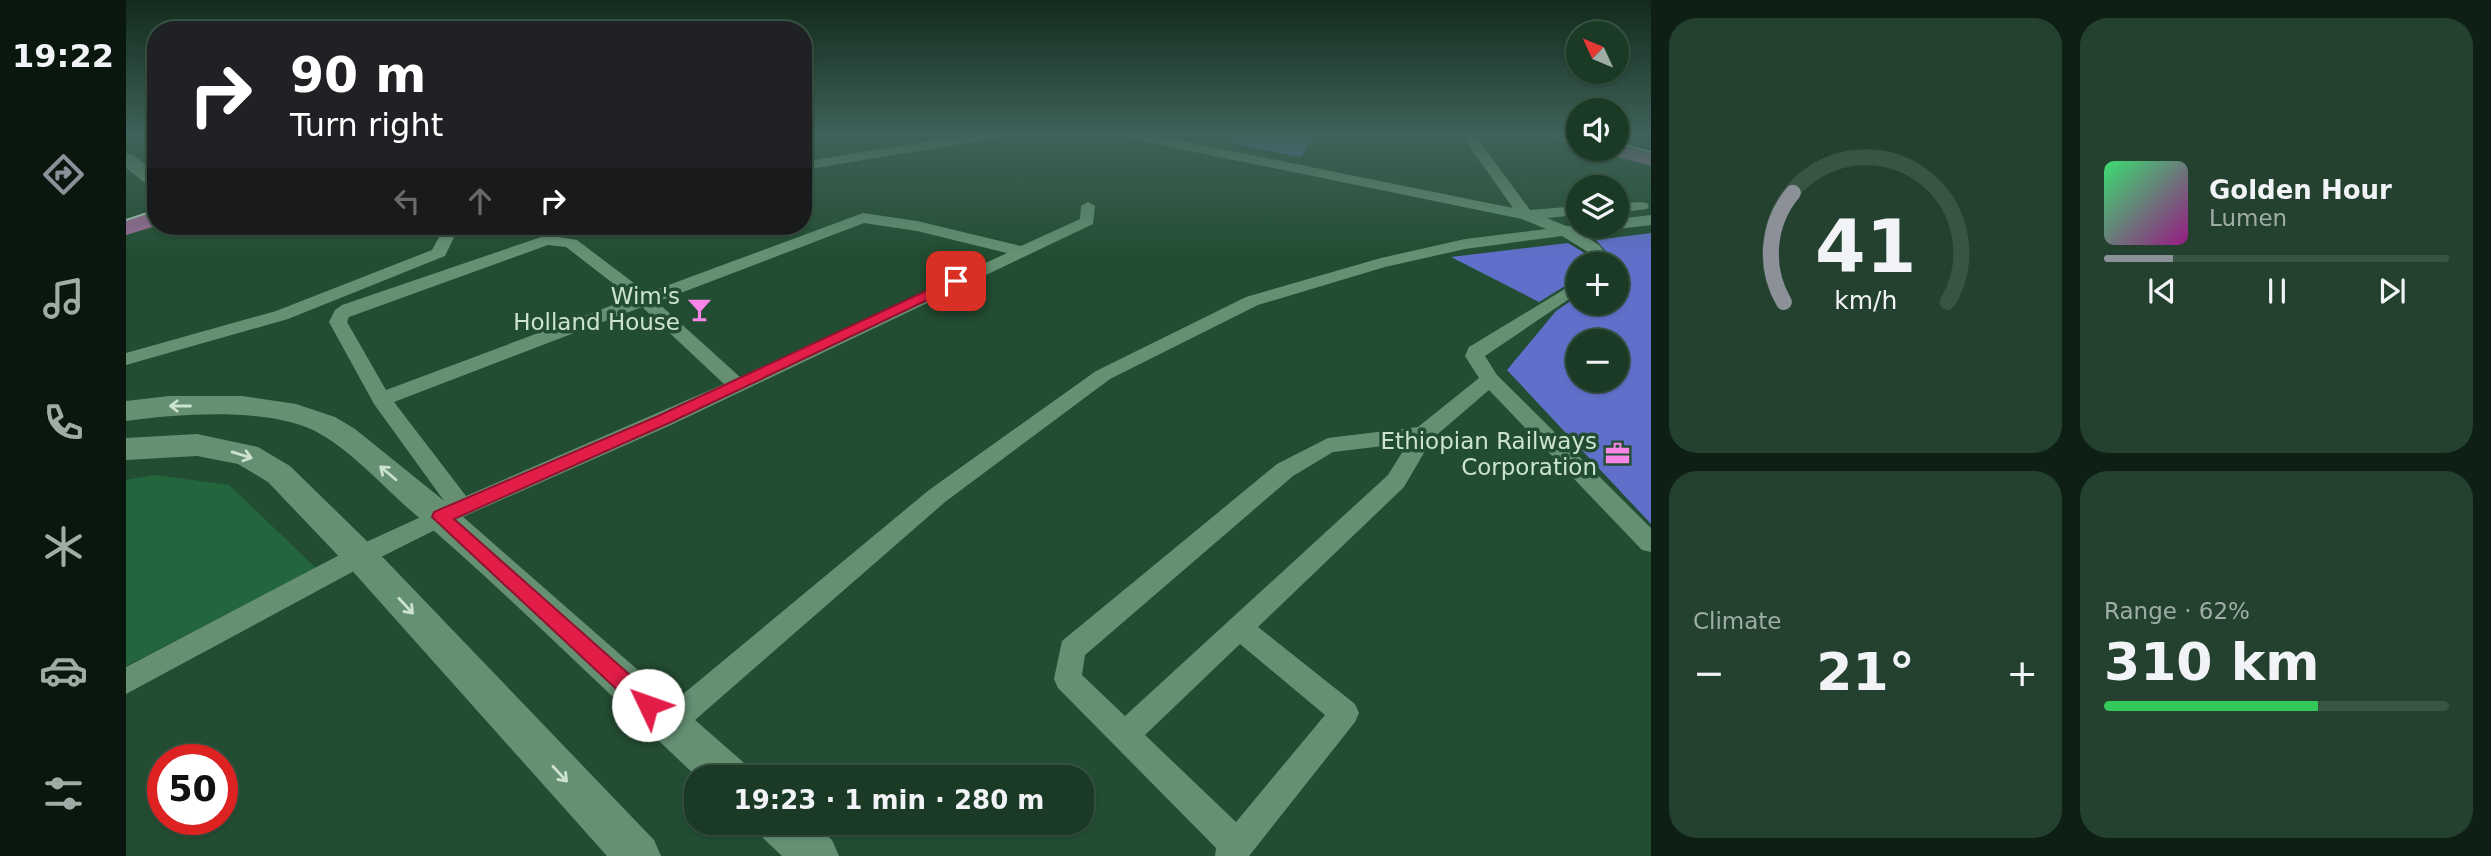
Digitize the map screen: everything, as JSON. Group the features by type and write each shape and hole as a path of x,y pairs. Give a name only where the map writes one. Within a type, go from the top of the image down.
{"main road":[{"path":"126,210 147,203"},
{"path":"126,228 147,221"},
{"path":"126,411 169,406 242,406 296,414 344,436 452,513 715,765"},
{"path":"126,449 197,446 247,455 279,474 360,556 638,856"},
{"path":"793,835 816,856"}],"street":[{"path":"1324,174 1526,215 1563,230 1597,252"},
{"path":"1496,174 1526,215"},
{"path":"126,681 360,556 737,385 1088,221 1088,206"},
{"path":"1629,210 1647,213"},
{"path":"1526,215 1566,212"},
{"path":"1629,220 1647,213"},
{"path":"381,399 863,218 917,226 1021,251"},
{"path":"669,724 937,496 1103,375 1252,301 1393,260 1465,244 1566,230"},
{"path":"126,359 282,315 439,253 448,235"},
{"path":"452,513 381,399 338,322 341,314 348,309 547,240 571,243 644,299 737,385"},
{"path":"1566,294 1476,351 1477,362 1490,379 1651,543"},
{"path":"1125,735 1396,481 1424,433 1490,379"},
{"path":"1240,628 1345,713 1233,851 1125,735 1068,679 1072,649 1284,470 1328,445 1424,433"}],"green space":[{"path":"155,475 229,485 316,568 126,666 126,480"}],"building":[{"name":"Ethiopian Railways Corporation","path":"1651,233 1651,524 1507,370 1556,311 1566,304 1566,315 1629,315 1629,252 1606,252 1596,240 1629,238 1629,236"},
{"path":"1568,243 1583,252 1566,252 1566,285 1539,302 1451,257"}],"tram line":[{"path":"126,220 147,213"}],"place":[{"name":"Wim's Holland House","path":"700,309"},
{"name":"Ethiopian Railways Corporation","path":"1617,454"}],"route":[{"path":"648,705 440,517 664,419 956,281"}]}
